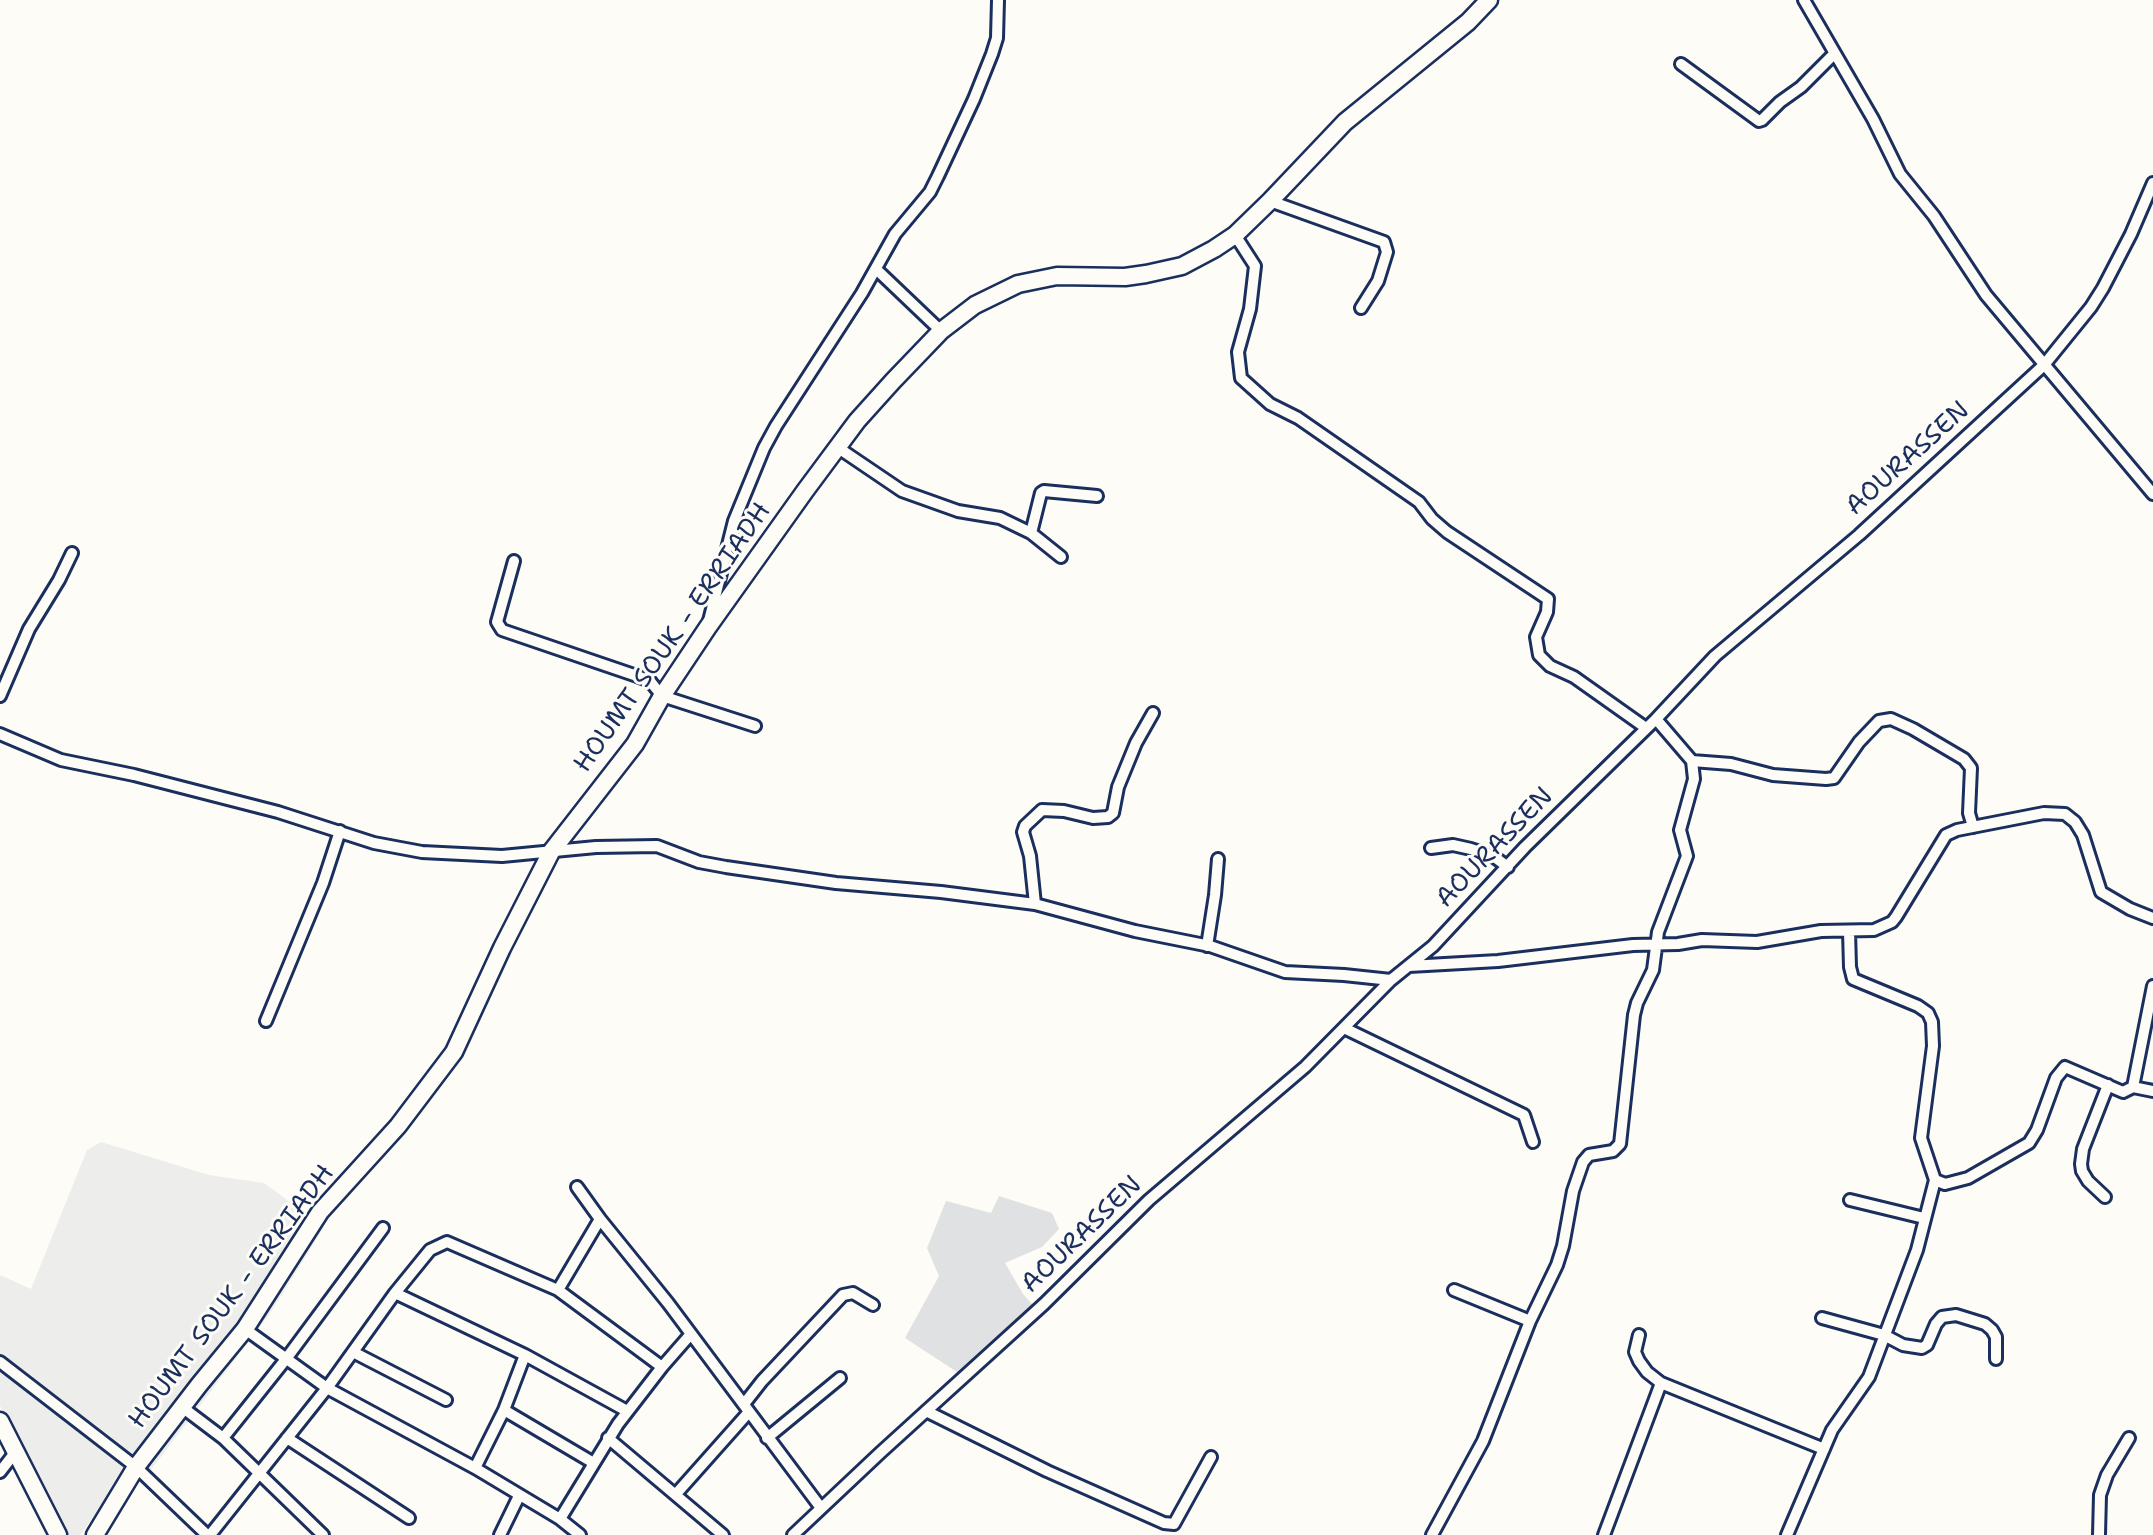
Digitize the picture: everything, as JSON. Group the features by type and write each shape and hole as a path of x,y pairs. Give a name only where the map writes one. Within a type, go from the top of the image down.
{"street":[{"path":"708,627 734,521 764,448 895,234 930,192 974,99 997,38 998,0"},
{"name":"HOUMT SOUK - ERRIADH","path":"95,1535 136,1467 245,1329 320,1212 398,1126 454,1052 502,948 551,852 635,744 708,627 837,447 892,381 941,331 975,305 1018,284 1057,276 1125,277 1181,266 1214,249 1235,235 1345,122 1468,22 1489,0"},
{"path":"1804,0 1873,118 1900,174 1934,216 1986,296 2153,494"},
{"path":"1681,64 1759,121 1801,87 1834,54"},
{"name":"AOURASSEN","path":"793,1535 1044,1304 1149,1200 1305,1067 1391,980 1433,946 1730,642 1859,535 2044,365 2103,288 2153,183"},
{"path":"1270,201 1384,242 1387,252 1378,281 1361,308"},
{"path":"1235,235 1255,266 1250,309 1238,352 1241,378 1270,404 1298,418 1419,502 1447,532 1548,599 1547,612 1536,637 1539,655 1550,666 1574,677 1646,728"},
{"path":"876,269 941,331"},
{"path":"837,447 902,491 958,511 1000,518 1031,533 1061,557"},
{"path":"1031,533 1041,493 1044,491 1097,496"},
{"path":"0,696 29,629 60,580 72,553"},
{"path":"514,561 497,622 507,633 637,676 650,681 663,696 755,726"},
{"path":"1035,904 1024,826 1042,810 1063,811 1093,818 1108,817 1113,813 1118,786 1136,743 1153,713"},
{"path":"1432,1535 1483,1441 1530,1321 1549,1283 1563,1246 1570,1202 1583,1162 1589,1155 1613,1151 1619,1144 1637,1003 1653,970 1658,932 1687,856 1680,830 1694,779 1692,761 1656,719"},
{"path":"1692,761 1731,764 1773,775 1834,778 1859,742 1880,721 1891,719 1964,759 1971,768 1969,813 1973,827"},
{"path":"0,734 61,760 134,775 290,815 374,843 422,852 474,856 596,847 657,846 699,862 726,867 836,883 1035,904 1207,946 1284,972 1391,980"},
{"path":"1409,966 1487,962 1657,943 1678,944 1702,940 1757,942 1821,931 1874,930 1892,922 1946,835 2044,813 2065,814 2074,822 2083,835 2096,884 2101,892 2130,909 2153,918"},
{"path":"266,1021 318,896 340,831"},
{"path":"1431,848 1453,845 1471,849 1493,856 1508,867"},
{"path":"1207,946 1218,859"},
{"path":"1787,1535 1843,1411 1869,1377 1917,1250 1935,1180 1921,1138 1933,1046 1932,1022 1928,1013 1918,1006 1853,979 1849,931"},
{"path":"2133,1087 2153,986"},
{"path":"1344,1028 1524,1115 1533,1142"},
{"path":"1935,1180 1944,1184 1968,1178 2029,1143 2037,1130 2056,1079 2065,1067 2123,1093 2133,1087 2153,1091"},
{"path":"2105,1197 2088,1181 2081,1164 2083,1149 2108,1085"},
{"path":"578,1187 821,1508"},
{"path":"1850,1200 1924,1218"},
{"path":"558,1290 600,1219"},
{"path":"223,1438 286,1359 383,1228"},
{"path":"0,1362 136,1467 208,1535 327,1388 395,1293 430,1250 447,1242 558,1290 662,1367"},
{"path":"1454,1290 1530,1321"},
{"path":"395,1293 525,1355 627,1411"},
{"path":"676,1494 746,1409 762,1381 843,1295 853,1293 873,1305"},
{"path":"1822,1318 1884,1335 1903,1345 1922,1348 1927,1345 1942,1317 1956,1315 1985,1324 1992,1329 1996,1337 1996,1359"},
{"path":"245,1329 327,1388 475,1468 560,1519 580,1535"},
{"path":"560,1519 592,1462 627,1411 690,1335"},
{"path":"1639,1335 1635,1352 1639,1361 1647,1372 1661,1382 1824,1449"},
{"path":"353,1352 446,1400"},
{"path":"475,1468 504,1410 525,1355"},
{"path":"768,1437 840,1378"},
{"path":"1604,1535 1661,1382"},
{"path":"182,1407 223,1438 323,1535"},
{"path":"504,1410 592,1462"},
{"path":"926,1411 1047,1471 1174,1524 1211,1457"},
{"path":"0,1421 17,1450 56,1532"},
{"path":"287,1438 409,1518"},
{"path":"608,1438 723,1535"},
{"path":"2099,1535 2100,1495 2107,1475 2129,1438"},
{"path":"0,1472 17,1450"},
{"path":"500,1535 519,1496"}],"shaded area":[{"path":"101,1142 209,1175 264,1183 324,1227 269,1315 150,1471 137,1460 80,1535 66,1535 0,1406 0,1275 31,1289 87,1150"},
{"path":"999,1196 1052,1213 1059,1229 1042,1247 1005,1263 1032,1304 957,1372 905,1338 939,1276 927,1248 946,1201 991,1213"}]}
